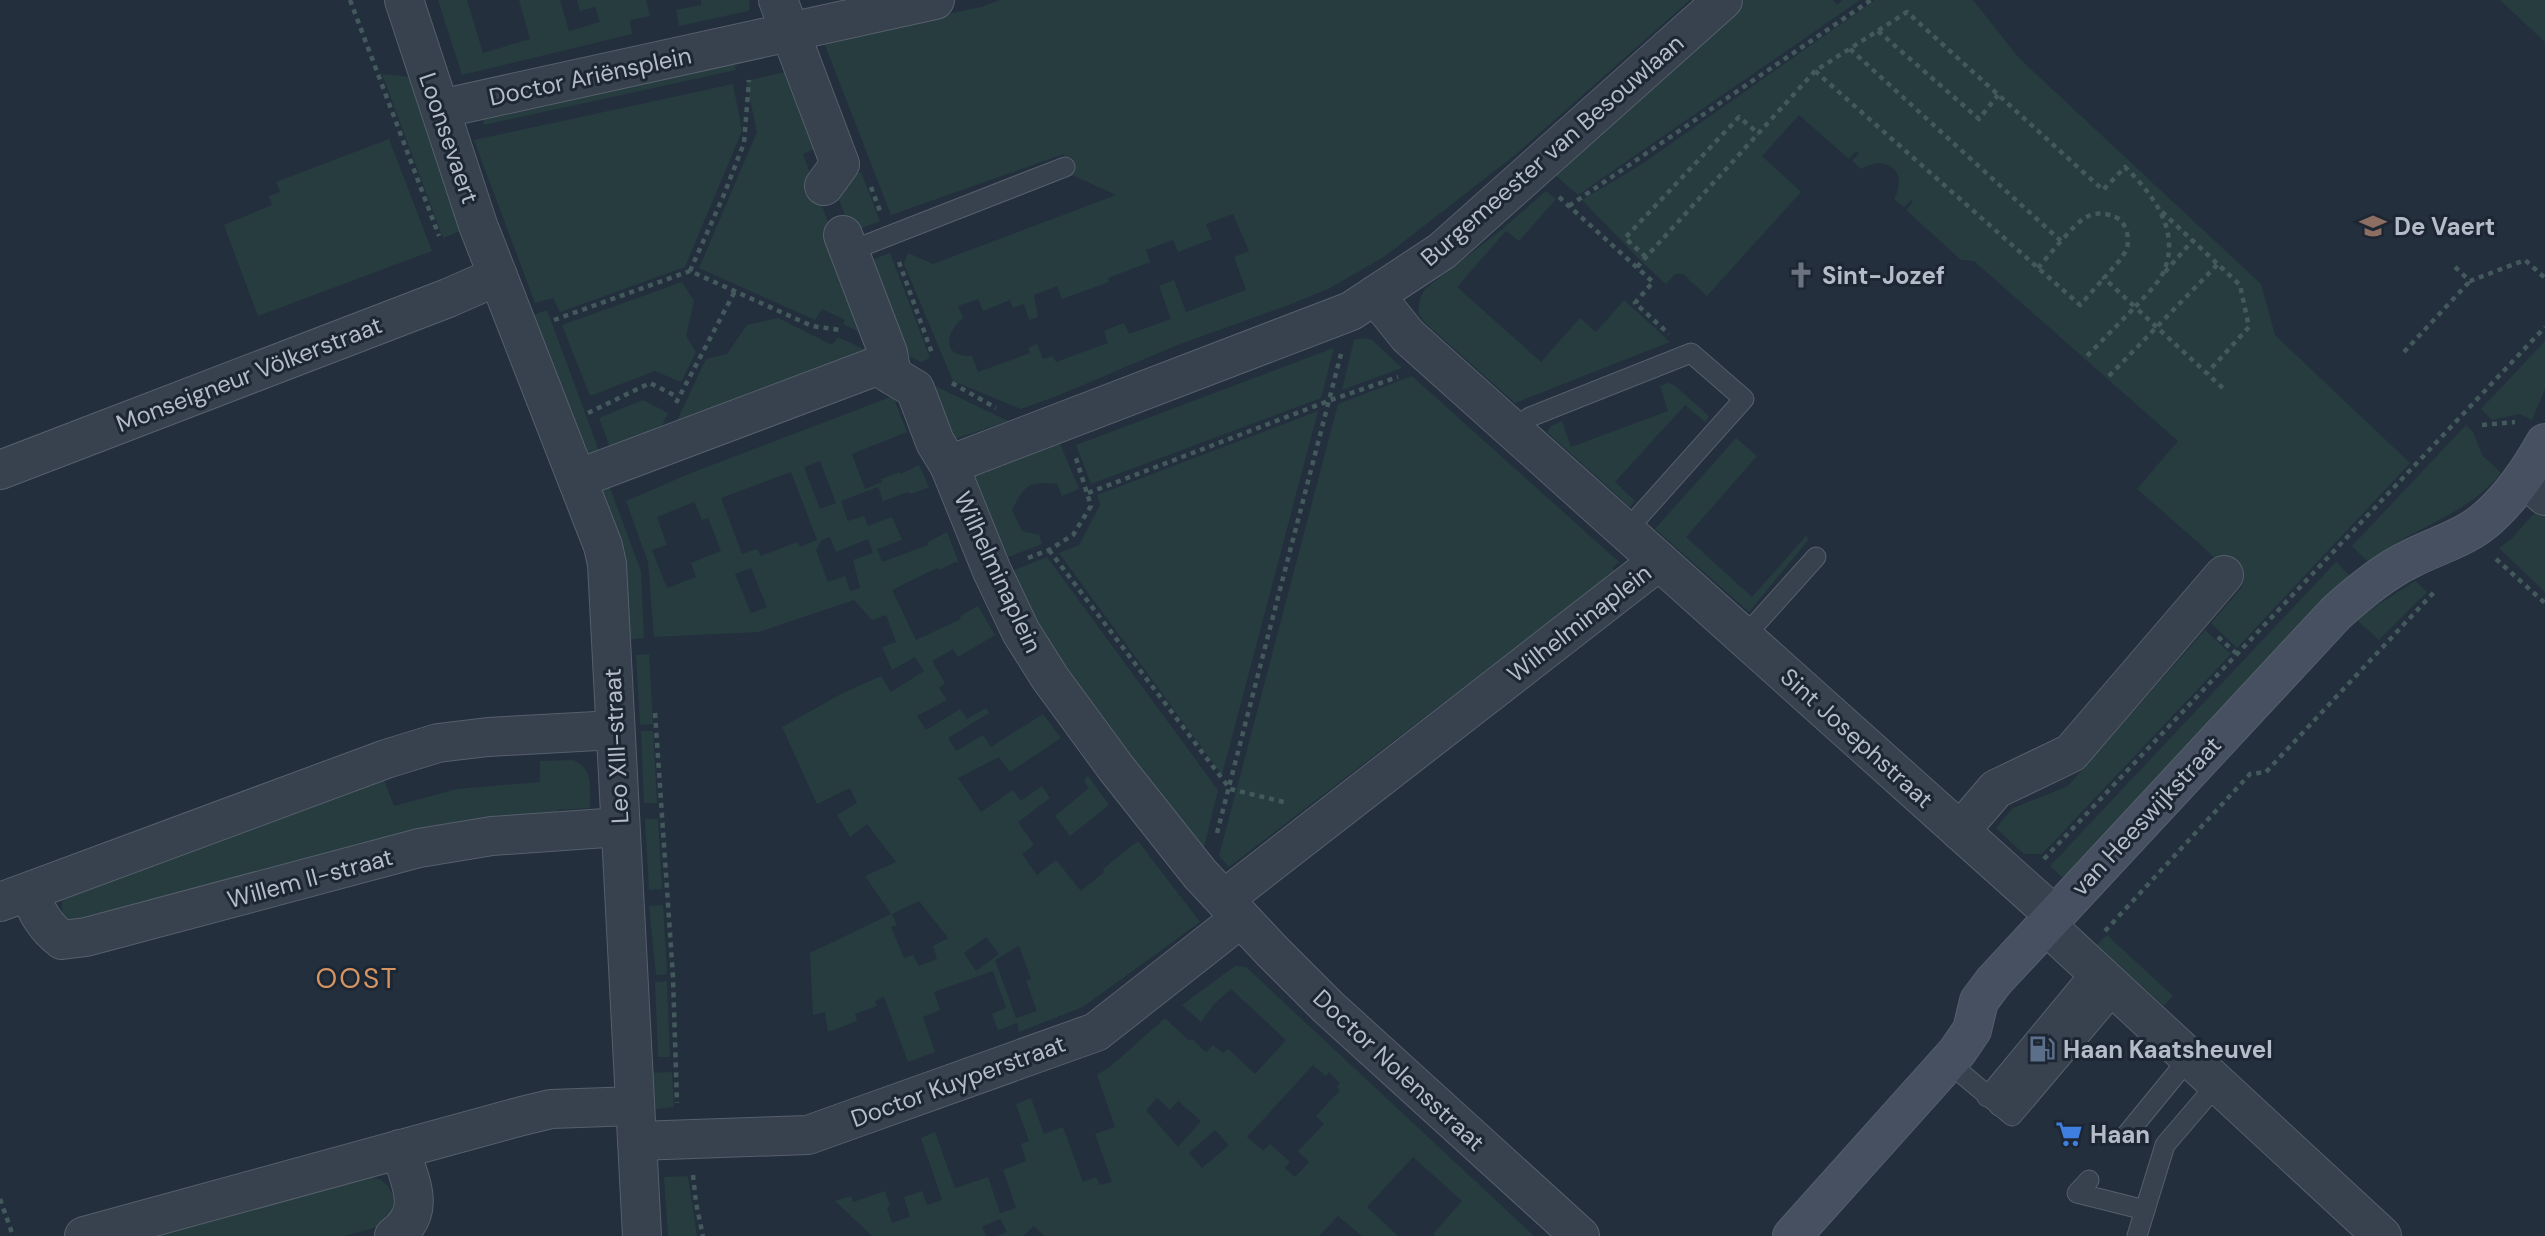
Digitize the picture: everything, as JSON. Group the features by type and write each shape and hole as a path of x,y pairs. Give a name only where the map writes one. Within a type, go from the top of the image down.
{"street":[{"name":"Loonsevaert","path":"404,0 478,225 498,276"},
{"name":"Doctor Ariënsplein","path":"440,109 741,43 784,16 935,0"},
{"name":"Burgemeester van Besouwlaan","path":"1363,303 1441,251 1723,0"},
{"path":"784,16 841,164 824,186"},
{"path":"576,479 877,366 890,364 846,243"},
{"name":"Monseigneur Völkerstraat","path":"0,470 448,298 498,276"},
{"name":"Leo XIII-straat","path":"498,276 603,546 607,564 642,1236"},
{"name":"Wilhelminaplein","path":"890,364 915,389 935,442 949,465 992,571 1021,632 1050,678 1116,768 1223,898 1659,561 1408,336 1363,303 949,465"},
{"name":"van Heeswijkstraat","path":"1792,1236 1948,1062 1972,1030 1979,1001 1994,981 2336,613 2408,559 2452,541 2535,487 2545,443"},
{"name":"Sint Josephstraat","path":"1659,561 2021,885 2099,974 2382,1236"},
{"path":"1960,831 1996,789 2071,753 2224,575"},
{"name":"Willem II-straat","path":"15,897 386,759 438,743 488,737 615,730"},
{"name":"Willem II-straat","path":"15,897 38,914 48,929 62,940 86,937 419,848 492,836 620,827"},
{"name":"Doctor Kuyperstraat","path":"84,1236 125,1231 400,1149 551,1110 636,1123 808,1135 1096,1032 1223,898"},
{"name":"Doctor Nolensstraat","path":"1223,898 1328,1007 1580,1236"},
{"path":"394,1236 406,1228 416,1203 400,1149"}],"lane":[{"path":"846,243 1065,167"},
{"path":"1514,431 1530,417 1691,353 1744,400 1626,531"},
{"path":"1744,637 1816,557"},
{"path":"1993,1101 2099,974"},
{"path":"1948,1062 2012,1116 2099,974"},
{"path":"2132,1128 2190,1057"},
{"path":"2137,1236 2165,1145 2218,1083"},
{"path":"2083,1186 2145,1210"}],"path":[{"path":"350,0 441,241"},
{"path":"1569,206 1871,0"},
{"path":"1637,267 1815,71 1907,12 2103,190 2125,167 2141,183 2159,209 2240,285 2249,327 2207,373"},
{"path":"1878,31 1979,119 1998,95"},
{"path":"690,271 744,143 749,80 741,43"},
{"path":"1850,49 2062,241"},
{"path":"1815,71 2038,268 2080,305 2128,249 2129,239 2121,220 2102,212 2080,220 2038,268"},
{"path":"1646,257 1625,238 1739,117 1759,134"},
{"path":"1534,170 1569,206 1653,282 1635,303 1691,353"},
{"path":"2159,209 2169,235 2162,275"},
{"path":"2086,357 2135,307 2193,240"},
{"path":"2404,352 2470,281 2525,260 2545,278"},
{"path":"2109,376 2218,264"},
{"path":"2455,267 2470,281"},
{"path":"554,320 690,271 812,326 841,331 890,364"},
{"path":"2104,278 2226,391"},
{"path":"658,449 678,397 735,291"},
{"path":"1223,898 1230,789 1331,400 1363,303"},
{"path":"2021,885 2545,327"},
{"path":"1088,492 1331,400 1438,363"},
{"path":"942,378 1050,426 1088,492 1091,506 1073,535 1049,550 992,571"},
{"path":"587,413 650,383 678,397"},
{"path":"1049,550 1230,789 1297,805 1314,829"},
{"path":"2491,554 2545,603"},
{"path":"2099,974 2250,774 2266,772 2441,584"},
{"path":"0,1199 13,1236"}],"green space":[{"path":"438,0 467,0 483,53 530,39 519,0 560,0 569,31 600,22 595,7 580,11 577,0 646,0 650,16 630,20 632,34 462,75"},
{"path":"701,0 749,0 750,8 748,11 679,26 676,10 701,5"},
{"path":"1000,0 1690,0 1515,155 1384,257 1330,288 1180,344 1021,409 953,381 904,264 908,253 933,264 1116,195 1072,175 1064,154 891,215 823,40 981,7","holes":["1233,214 1249,251 1234,257 1246,290 1186,312 1174,280 1159,286 1171,319 1129,334 1124,323 1104,331 1108,343 1056,362 1053,356 1043,359 1037,344 1028,348 1030,353 978,372 972,356 961,355 950,348 950,336 963,318 958,306 978,299 983,311 1010,300 1013,308 1024,304 1029,320 1038,317 1034,295 1057,286 1062,299 1109,282 1108,278 1150,262 1146,250 1173,240 1178,252 1212,239 1206,224"]},
{"path":"1745,0 1833,0 1837,5 1843,0 1860,0 1578,195 1553,173"},
{"path":"1875,0 1973,0 2019,58 2261,284 2275,335 2410,463 2237,648 2211,623 2243,586 2137,489 2178,441 1974,261 1961,260 1906,210 1913,202 1911,200 1904,207 1894,199 1899,181 1893,168 1879,163 1861,169 1852,161 1859,153 1856,151 1849,159 1799,115 1762,156 1801,192 1707,296 1683,274 1675,274 1666,284 1582,200 1642,164"},
{"path":"2500,0 2545,0 2545,42"},
{"path":"733,58 736,70 484,125 482,112"},
{"path":"793,70 822,146 803,154 870,337 843,324 845,320 822,309 815,320 699,268 757,132 746,81"},
{"path":"382,74 411,77 465,229 443,238"},
{"path":"733,84 742,131 685,267 560,312 553,298 535,303 474,140"},
{"path":"389,139 432,251 258,316 224,225 272,205 269,196 280,192 276,182"},
{"path":"861,172 880,221 852,232 832,183"},
{"path":"1546,191 1556,199 1519,241 1506,231 1457,287 1541,362 1580,318 1596,332 1624,300 1670,342 1515,403 1424,322 1418,313 1420,298 1425,289"},
{"path":"890,253 930,358 921,362 900,352 867,262"},
{"path":"682,282 694,301 686,336 696,352 681,382 655,371 590,396 562,325"},
{"path":"547,310 602,459 591,461 528,317"},
{"path":"778,318 832,345 838,337 877,355 671,433 706,359 727,354 747,325"},
{"path":"1354,340 1372,340 1402,368 1342,390"},
{"path":"2545,341 2545,389 2532,420 2519,414 2492,420 2481,409"},
{"path":"1334,348 1321,398 1091,484 1076,445"},
{"path":"1412,376 1619,562 1612,568 1615,571 1229,867 1219,856 1338,404"},
{"path":"1668,383 1674,385 1708,415 1708,419 1705,422 1685,405 1615,482 1635,501 1630,507 1547,432 1551,426 1562,421 1571,447 1668,411 1660,386"},
{"path":"931,384 1008,421 955,439"},
{"path":"893,396 907,432 852,454 865,489 882,482 881,479 900,472 901,474 919,465 930,489 910,494 908,492 883,501 878,487 841,501 848,521 864,516 868,526 892,517 902,540 877,549 882,562 928,545 928,542 947,532 959,563 939,570 937,568 892,590 916,640 961,619 960,616 978,606 995,635 958,657 953,649 932,661 945,683 939,688 947,700 917,716 926,730 960,709 967,719 986,708 989,713 948,738 956,751 983,735 991,747 1043,714 1061,738 1010,772 999,757 958,778 981,812 1013,790 1021,801 1042,786 1050,798 1018,822 1034,845 1022,854 1037,875 1056,860 1081,891 1138,841 1200,922 1083,1007 1019,1032 1017,1023 998,1030 992,1014 1006,1008 993,971 934,992 940,1010 923,1017 935,1052 908,1062 884,997 875,1001 877,1006 855,1014 857,1021 828,1032 825,1012 813,1015 810,953 891,914 865,876 896,862 867,824 850,837 837,815 857,803 850,788 817,804 782,727 843,693 881,676 891,692 924,671 915,657 892,670 882,647 896,642 886,615 872,620 854,600 759,632 654,637 648,562 626,501 691,473","holes":["820,461 836,503 820,509 804,467","791,472 817,540 800,547 797,542 761,556 757,549 742,554 721,498","694,502 702,520 708,518 721,551 691,563 696,577 667,588 652,550 667,545 657,517","830,537 836,552 868,539 873,553 853,560 860,588 850,591 845,576 828,582 816,550 822,540","751,568 767,607 751,613 735,574","919,901 948,938 933,946 937,959 919,966 913,955 904,958 891,927 897,925 892,914","986,937 999,954 976,971 964,953","1019,946 1031,979 1026,981 1037,1011 1016,1018 995,960"]},
{"path":"643,400 668,413 656,439 613,455 599,418"},
{"path":"1318,411 1222,775 1059,553 1079,545 1100,505 1097,495"},
{"path":"2466,425 2473,432 2482,455 2501,473 2468,503 2368,562 2352,546"},
{"path":"1736,438 1757,456 1686,537 1752,597 1806,536 1809,539 1749,612 1655,529"},
{"path":"1059,441 1079,489 1062,496 1057,484 1039,483 1028,486 1012,510 1022,531 1039,535 1042,544 1003,559 974,476 978,472"},
{"path":"607,480 641,571 644,638 624,640 599,489"},
{"path":"2538,509 2545,515 2545,592 2499,548 2511,539"},
{"path":"1047,557 1218,790 1203,852 1148,786 1049,645 1010,572"},
{"path":"2336,562 2350,576 2065,880 2050,866"},
{"path":"2415,581 2427,592 2379,640 2356,619"},
{"path":"2205,630 2231,654 2042,854 2024,854 1996,828 2013,808 2068,786"},
{"path":"649,654 653,724 640,725 636,655"},
{"path":"641,731 653,731 657,803 644,803"},
{"path":"573,760 585,768 588,774 590,808 557,810 556,820 79,922 69,920 62,912 62,902 68,894 383,778 394,806 457,789 540,782 540,761"},
{"path":"1088,776 1109,805 1070,836 1055,816 1089,788 1084,781"},
{"path":"645,819 658,819 662,889 649,890"},
{"path":"663,905 667,974 656,975 649,906"},
{"path":"2107,935 2173,996 2164,1006 2097,945"},
{"path":"1235,966 1246,967 1534,1236 1436,1236 1433,1234 1462,1201 1413,1157 1367,1207 1398,1236 1362,1236 1338,1216 1319,1236 1044,1236 1034,1226 1023,1236 997,1236 1007,1232 1000,1219 982,1227 986,1236 872,1236 835,1201 851,1196 853,1202 885,1191 892,1223 910,1217 904,1197 922,1191 927,1205 942,1200 921,1138 935,1132 955,1188 988,1177 1000,1213 1016,1208 1003,1170 1026,1161 1021,1144 1029,1141 1016,1104 1031,1098 1044,1134 1063,1127 1083,1182 1096,1177 1100,1185 1112,1182 1095,1134 1115,1127 1097,1075 1165,1018 1189,1041 1192,1039 1206,1052 1213,1045 1223,1053 1228,1049 1255,1074 1286,1040 1231,989 1215,1003 1201,1022 1182,1005","holes":["1313,1065 1326,1076 1329,1072 1340,1083 1337,1087 1340,1090 1316,1116 1324,1124 1298,1151 1309,1162 1295,1177 1285,1168 1290,1162 1270,1144 1263,1151 1247,1137","1157,1098 1170,1110 1178,1101 1201,1121 1178,1147 1146,1110","1215,1130 1229,1145 1202,1168 1189,1153"]},
{"path":"667,981 670,1057 658,1057 655,982"},
{"path":"672,1072 674,1107 649,1110 647,1073"},
{"path":"688,1176 697,1236 668,1236 664,1177"},
{"path":"372,1177 388,1186 394,1198 391,1215 377,1227 345,1236 158,1236 166,1230"}],"place":[{"name":"De Vaert","path":"2373,226"},
{"name":"Sint-Jozef","path":"1801,275"},
{"name":"Haan Kaatsheuvel","path":"2042,1049"},
{"name":"Haan","path":"2069,1134"}],"district":[{"name":"OOST","path":"357,978"}]}
